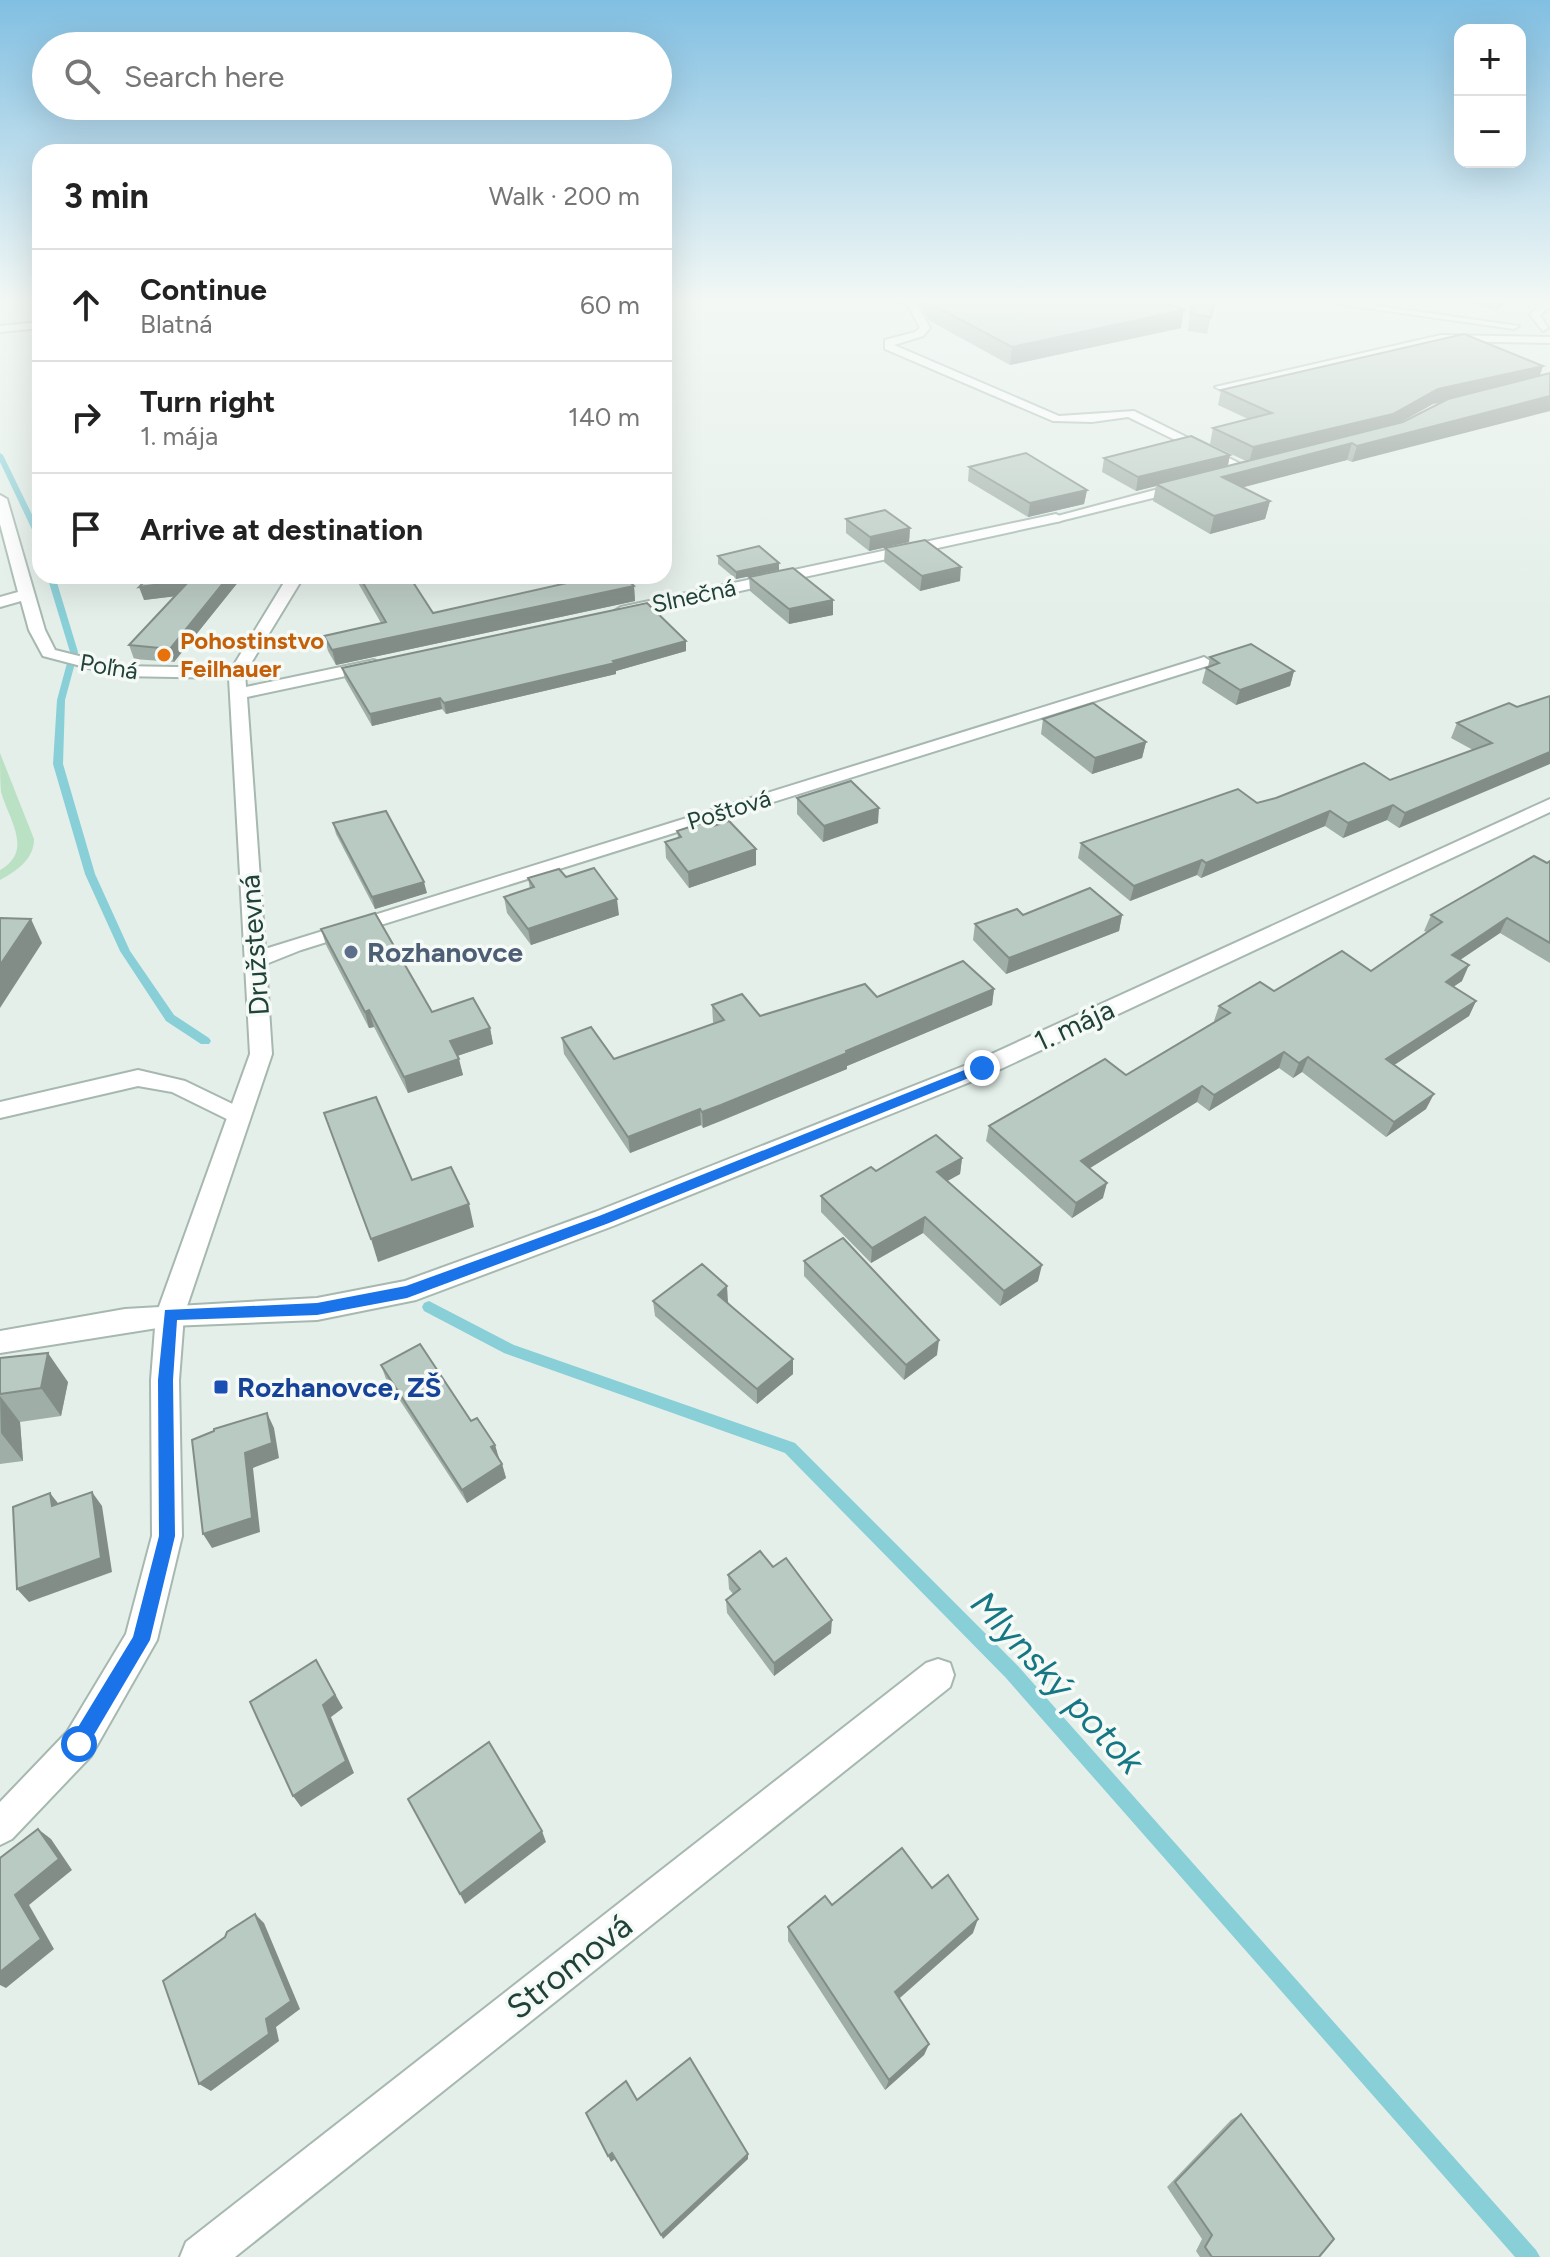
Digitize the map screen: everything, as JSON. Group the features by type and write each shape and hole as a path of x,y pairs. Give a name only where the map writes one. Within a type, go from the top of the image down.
{"street":[{"name":"Poľná","path":"0,499 37,630 49,653 82,667 237,684"},
{"name":"Slnečná","path":"608,614 1056,518"},
{"path":"237,684 292,584"},
{"path":"0,602 27,594"},
{"path":"237,684 392,661"},
{"name":"Poštová","path":"254,961 294,945 1204,662"},
{"name":"Družstevná","path":"0,1827 79,1744 141,1640 167,1536 165,1380 170,1315 261,1054 237,684"},
{"name":"1. mája","path":"0,1342 170,1315 317,1309 407,1292 494,1262 982,1068 1550,805"},
{"name":"Stromová","path":"201,2257 938,1675"}],"lane":[{"path":"1020,403 1057,419 1092,419 1130,413 1249,471"},
{"path":"1234,474 1263,467"},
{"path":"1056,518 1190,485"},
{"path":"0,1110 138,1078 177,1086 237,1116"}],"green space":[{"path":"0,753 34,839 28,858 0,880 0,870 16,854 17,844 1,792"}],"building":[{"path":"1251,403 1412,403 1393,414 1253,447 1213,428 1272,413"},
{"path":"1440,403 1522,403 1222,477 1270,501 1214,516 1156,484 1403,422"},
{"path":"1191,436 1230,455 1138,477 1104,458"},
{"path":"1026,453 1087,490 1030,503 969,467"},
{"path":"885,510 910,528 870,537 846,519"},
{"path":"925,540 961,567 922,576 885,548"},
{"path":"759,546 779,563 736,572 718,556"},
{"path":"793,568 833,600 789,609 749,577"},
{"path":"186,584 223,584 170,649 129,645"},
{"path":"364,584 414,584 433,613 562,584 634,586 332,650 324,636 386,622"},
{"path":"647,603 686,641 613,661 615,663 444,703 440,698 370,714 342,668"},
{"path":"1251,644 1294,671 1240,690 1206,668 1219,663 1210,657"},
{"path":"1550,696 1550,752 1405,813 1393,805 1348,823 1330,811 1206,863 1202,860 1134,886 1081,843 1238,789 1257,803 1276,798 1364,763 1390,780 1492,743 1457,723 1509,703 1517,707"},
{"path":"1093,703 1146,742 1095,758 1043,719"},
{"path":"851,781 879,808 824,826 797,798"},
{"path":"386,811 424,882 372,897 333,823"},
{"path":"708,821 713,826 729,821 756,849 688,872 665,842 681,837 677,831"},
{"path":"1534,856 1547,863 1550,861 1550,943 1507,918 1452,955 1469,965 1446,982 1476,1001 1386,1059 1434,1094 1394,1122 1308,1057 1299,1063 1284,1052 1214,1095 1202,1086 1081,1161 1107,1183 1076,1203 989,1126 1105,1059 1126,1075 1230,1013 1219,1006 1260,982 1274,991 1342,951 1371,971 1442,922 1431,915"},
{"path":"594,868 617,899 528,929 504,897 534,887 528,878 559,869 566,877"},
{"path":"1090,888 1122,915 1009,958 975,924 1017,909 1023,915"},
{"path":"375,913 432,1012 473,998 490,1028 450,1041 459,1059 404,1077 369,1010 365,1012 321,929"},
{"path":"0,918 31,919 0,965"},
{"path":"963,961 994,989 721,1105 702,1112 700,1109 628,1137 562,1038 591,1027 614,1059 724,1020 712,1005 742,994 760,1016 865,984 877,997"},
{"path":"376,1097 412,1180 451,1167 469,1204 371,1239 324,1113"},
{"path":"936,1135 962,1158 937,1172 1042,1265 1004,1291 925,1217 872,1248 821,1196 871,1167 876,1171"},
{"path":"843,1238 939,1340 906,1365 804,1261"},
{"path":"702,1264 727,1286 718,1295 793,1359 757,1389 653,1301"},
{"path":"420,1344 471,1421 477,1418 495,1445 491,1447 502,1464 462,1490 381,1365"},
{"path":"48,1353 41,1388 0,1394 0,1358"},
{"path":"267,1413 272,1443 245,1453 252,1518 203,1534 192,1440 214,1429"},
{"path":"92,1492 101,1558 17,1589 13,1507 50,1493 52,1506"},
{"path":"760,1551 773,1567 786,1558 832,1620 774,1663 726,1600 740,1589 728,1575"},
{"path":"316,1660 335,1695 323,1705 346,1761 293,1796 250,1702"},
{"path":"489,1742 542,1831 460,1894 408,1799"},
{"path":"38,1829 59,1859 15,1895 41,1939 0,1972 0,1858"},
{"path":"902,1848 932,1888 948,1875 978,1919 895,1992 929,2044 889,2080 788,1927 825,1896 832,1905"},
{"path":"255,1914 291,2001 266,2019 269,2034 199,2084 163,1981"},
{"path":"690,2058 748,2154 661,2235 612,2153 608,2156 586,2113 626,2081 637,2100"},
{"path":"1241,2114 1334,2239 1319,2257 1212,2257 1205,2247 1212,2235 1175,2182"}],"waterway":[{"name":"Mlynský potok","path":"0,455 32,521"},
{"name":"Mlynský potok","path":"53,584 74,652 61,700 58,764 90,874 125,951 170,1018 205,1041"},
{"name":"Mlynský potok","path":"429,1307 509,1349 790,1448 1012,1672 1529,2257"}],"place":[{"name":"Pohostinstvo Feilhauer","path":"164,655"},
{"name":"Rozhanovce","path":"351,952"},
{"name":"Rozhanovce, ZŠ","path":"221,1387"}],"route":[{"path":"79,1744 141,1640 167,1536 165,1380 170,1315 317,1309 407,1292 494,1262 982,1068"}]}
